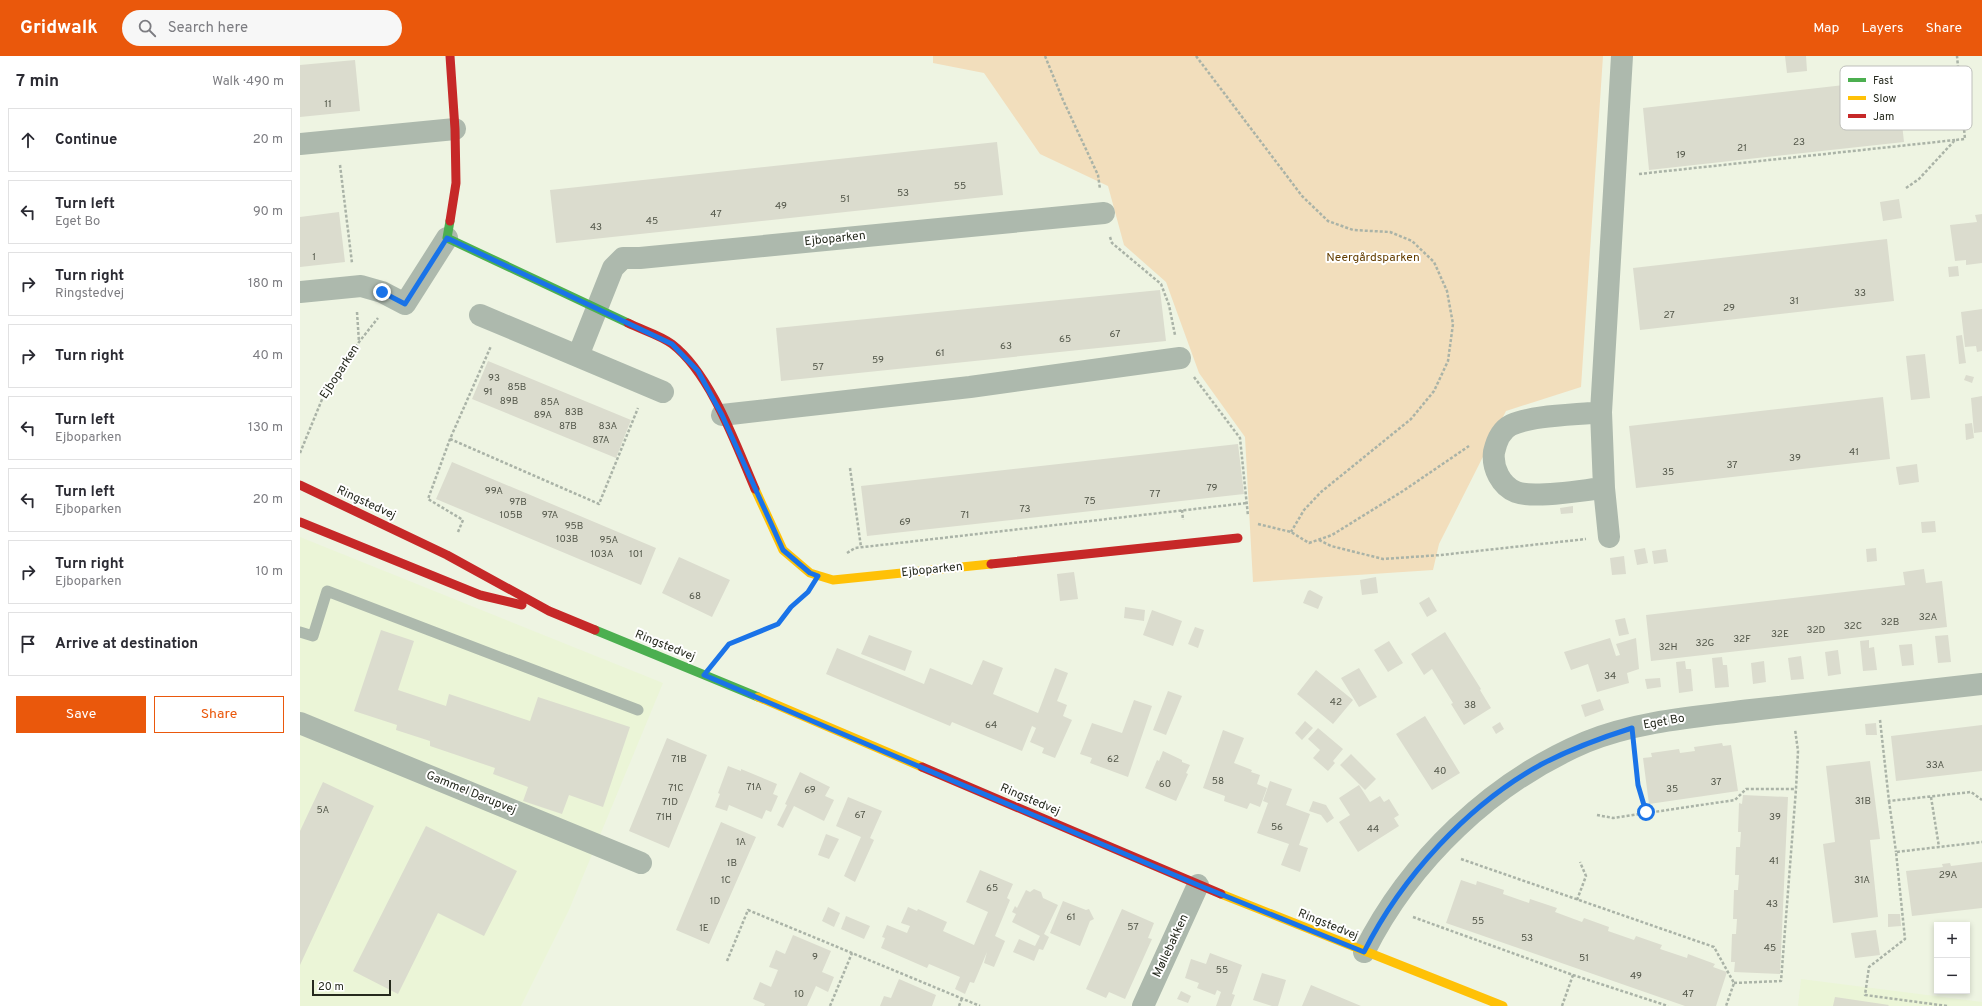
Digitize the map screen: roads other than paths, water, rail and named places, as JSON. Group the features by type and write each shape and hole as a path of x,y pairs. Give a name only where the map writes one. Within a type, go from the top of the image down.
{"street":[{"path":"300,292 361,286 382,292 405,304 447,238 456,183 455,128 450,56"},
{"path":"1609,537 1604,488 1601,412 1622,56"},
{"path":"300,144 455,128"},
{"name":"Ejboparken","path":"578,356 613,268 622,258 640,258 1104,213"},
{"name":"Ejboparken","path":"447,238 672,344 698,371 722,415 783,550 810,573 833,580 1238,538"},
{"path":"480,315 655,388"},
{"path":"722,415 970,387 1180,358"},
{"path":"1601,412 1529,420 1510,426 1496,441 1493,460 1500,479 1516,492 1535,494 1604,488"},
{"name":"Ringstedvej","path":"300,486 447,555 549,611 704,675 1198,885 1503,1006"},
{"name":"Ringstedvej","path":"300,522 480,595 549,611"},
{"name":"Eget Bo","path":"1364,952 1389,907 1436,850 1480,808 1503,790 1541,765 1587,742 1632,728 1686,718 1982,684"},
{"name":"Gammel Darupvej","path":"300,723 641,863"},
{"name":"Møllebakken","path":"1143,1006 1198,885"}],"lane":[{"path":"300,632 313,636 326,591 638,710"}],"park label":[{"name":"Neergårdsparken","path":"1373,258"}]}
